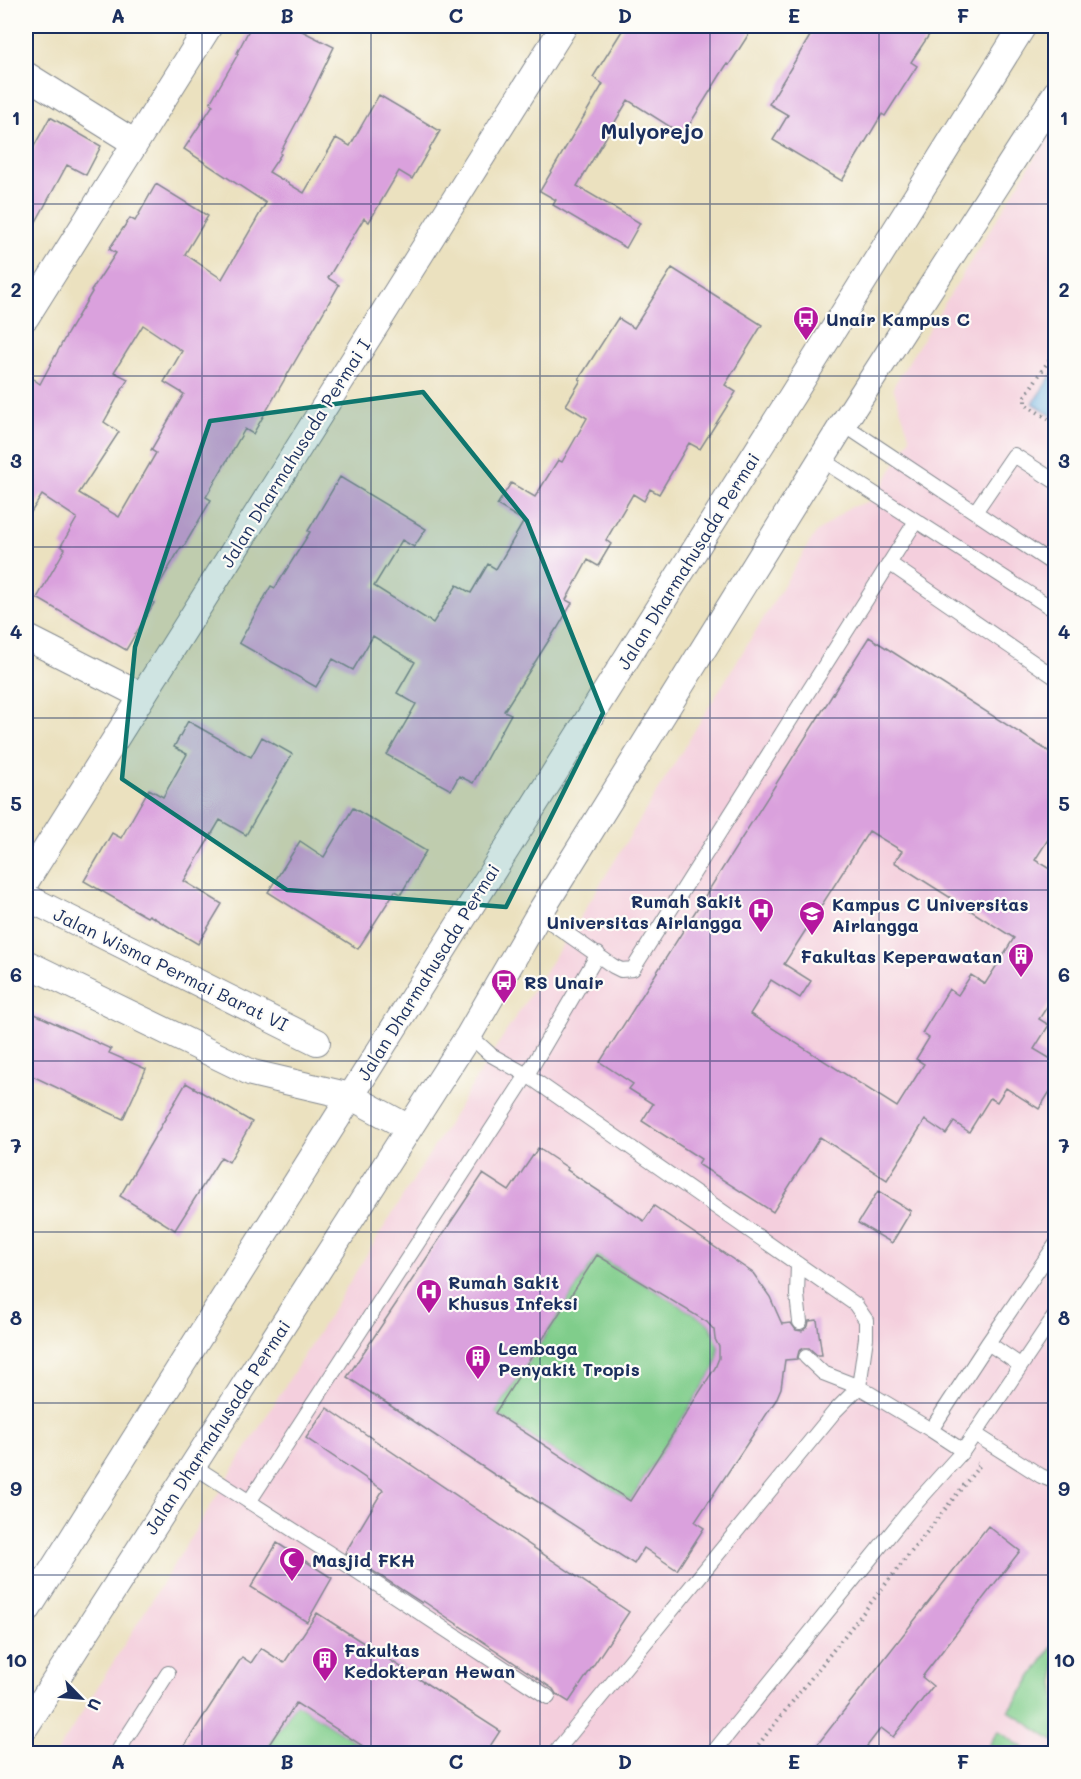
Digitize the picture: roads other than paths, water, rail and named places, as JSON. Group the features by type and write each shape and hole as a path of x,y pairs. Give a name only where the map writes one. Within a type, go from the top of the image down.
{"street":[{"path":"26,317 209,26"},
{"name":"Jalan Dharmahusada Permai I","path":"26,881 564,26"},
{"name":"Jalan Dharmahusada Permai","path":"26,1612 1023,26"},
{"path":"26,75 135,143"},
{"name":"Jalan Dharmahusada Permai","path":"26,1726 469,1035 539,914 843,424 1056,93"},
{"path":"26,637 142,696"},
{"name":"Jalan Wisma Permai Barat VI","path":"26,897 317,1042"},
{"path":"26,963 252,1073 350,1096"},
{"name":"Jalan Dharmahusada Permai","path":"350,1096 409,1128"}],"lane":[{"path":"843,424 1056,566"},
{"path":"975,512 1014,455 1056,482"},
{"path":"822,460 1056,611"},
{"path":"539,914 621,970 633,969 916,521"},
{"path":"889,563 1056,678"},
{"path":"249,1502 526,1075 598,954"},
{"path":"469,1035 491,1055 526,1075 855,1304 866,1320 866,1338 859,1387 835,1411 554,1754"},
{"path":"931,1430 1056,1244"},
{"path":"798,1264 797,1295 800,1322"},
{"path":"712,1754 909,1512 963,1451 1056,1314"},
{"path":"988,1343 1020,1365"},
{"path":"806,1357 823,1373 859,1387 963,1451"},
{"path":"975,1434 1041,1476 1056,1482"},
{"path":"192,1465 548,1697"},
{"path":"116,1754 168,1673"},
{"path":"26,1750 30,1754"}],"water":[{"path":"1055,370 1055,418 1033,403"}],"place":[{"name":"Unair Kampus C","path":"806,342"},
{"name":"Rumah Sakit Universitas Airlangga","path":"761,934"},
{"name":"Kampus C Universitas Airlangga","path":"812,937"},
{"name":"Fakultas Keperawatan","path":"1021,979"},
{"name":"RS Unair","path":"504,1005"},
{"name":"Rumah Sakit Khusus Infeksi","path":"429,1315"},
{"name":"Lembaga Penyakit Tropis","path":"478,1381"},
{"name":"Masjid FKH","path":"292,1583"},
{"name":"Fakultas Kedokteran Hewan","path":"325,1683"}],"district":[{"name":"Mulyorejo","path":"652,130"}]}
